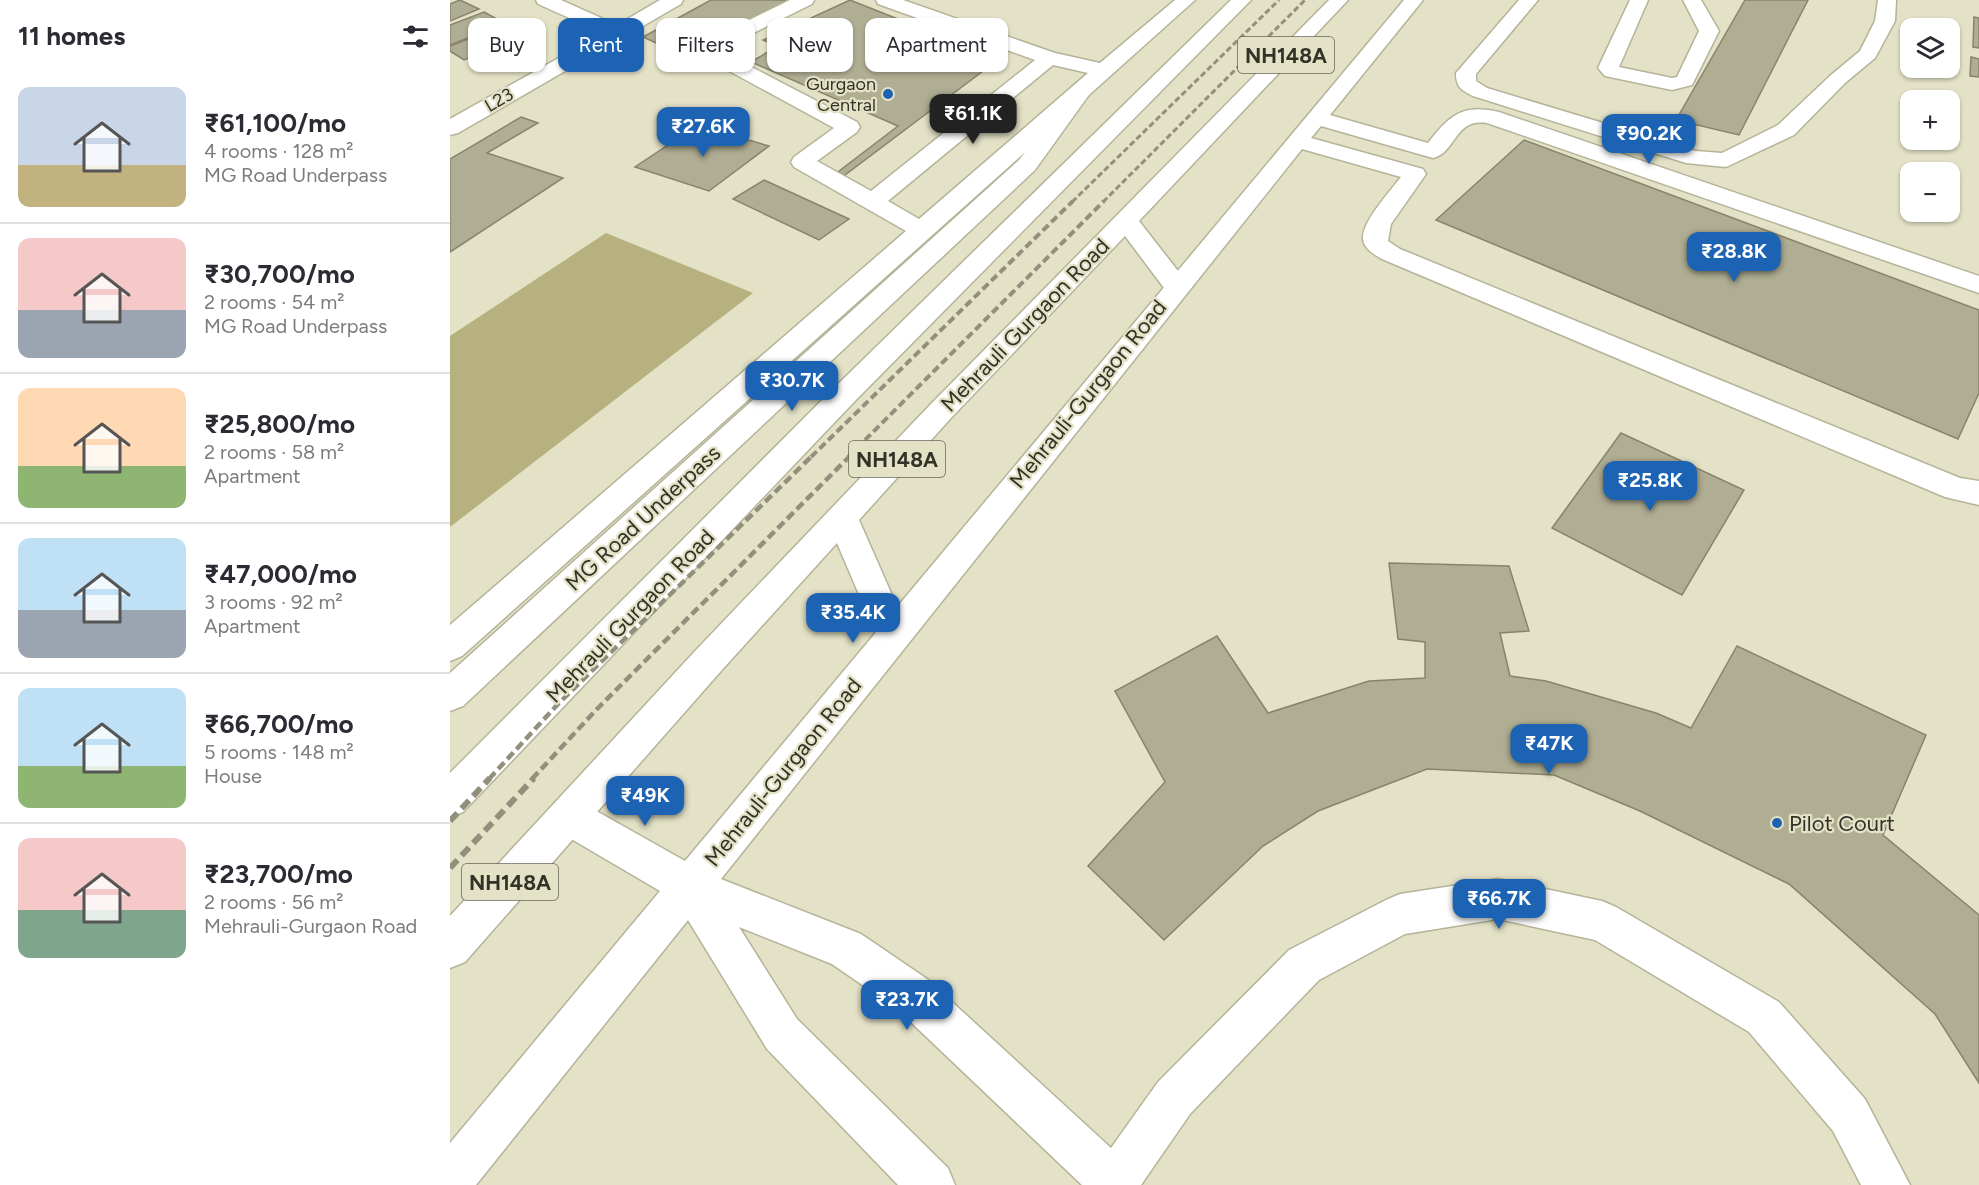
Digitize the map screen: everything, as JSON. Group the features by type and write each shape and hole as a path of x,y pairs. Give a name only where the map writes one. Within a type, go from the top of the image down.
{"main road":[{"path":"545,0 586,18"},
{"name":"L23","path":"642,18 674,0"},
{"path":"755,25 805,0"},
{"path":"885,0 1049,58 1094,77"},
{"path":"450,646 1094,77 1186,0"},
{"name":"Mehrauli Gurgaon Road","path":"450,800 843,396 1242,0"},
{"name":"Mehrauli Gurgaon Road","path":"450,947 570,817 709,660 842,517 1339,0"},
{"name":"Mehrauli-Gurgaon Road","path":"450,1180 1176,286 1414,0"},
{"path":"1529,0 1466,73 1466,84 1480,92 1694,158 1726,160 1786,130 1838,79 1868,54 1886,21 1887,0"},
{"path":"1639,0 1608,68 1612,72 1672,84 1685,81 1708,31 1692,0"},
{"path":"872,202 1049,58"},
{"name":"L23","path":"450,128 558,66"},
{"path":"746,72 849,127 802,162 922,230"},
{"name":"MG Road Underpass","path":"450,695 1026,165 1094,77"},
{"path":"1979,285 1478,114 1458,120 1377,227 1375,238 1379,246 1391,254 1956,489 1979,493"},
{"path":"1306,129 1433,151"},
{"path":"1306,129 1415,174"},
{"path":"1126,220 1176,286"},
{"path":"842,517 893,636"},
{"path":"570,817 690,887 846,949 912,994 1114,1184 1174,1098 1304,965 1400,914 1498,899 1602,921 1764,1017 1850,1116 1886,1185"},
{"path":"690,887 782,1034 931,1185"}],"shaded area":[{"path":"606,233 753,293 450,527 450,336"}],"building":[{"path":"460,0 479,9 450,21 450,4"},
{"path":"711,0 783,0 790,3 755,19 678,18"},
{"path":"850,0 895,18 865,18 865,72 982,72 841,178 830,178 898,126 774,72 853,72 853,18 811,18"},
{"path":"1745,0 1808,0 1739,135 1676,120"},
{"path":"484,12 495,18 468,18"},
{"path":"1974,17 1979,18 1979,48 1973,47"},
{"path":"468,18 468,38 450,45 450,25"},
{"path":"656,30 656,43 644,36"},
{"path":"468,39 468,58 464,60 450,51 450,46"},
{"path":"767,53 767,69 755,64 755,60"},
{"path":"1971,57 1979,59 1979,77 1970,76"},
{"path":"521,117 538,123 487,153 563,178 450,252 450,159"},
{"path":"698,125 769,146 709,191 635,167"},
{"path":"1524,140 1979,310 1979,393 1958,439 1436,220"},
{"path":"764,180 849,219 819,240 733,199"},
{"path":"1621,433 1744,490 1682,595 1552,528"},
{"name":"Pilot Court","path":"1389,563 1509,566 1529,631 1500,633 1510,676 1546,681 1656,713 1691,728 1737,646 1926,735 1883,835 1979,915 1979,1083 1935,1014 1789,884 1640,811 1554,775 1427,769 1318,811 1263,846 1164,940 1088,866 1165,782 1115,691 1217,636 1268,713 1369,681 1425,678 1425,642 1398,639"}],"railway":[{"path":"1072,202 1279,0"},
{"path":"848,457 1305,0"},
{"path":"811,457 1073,201"},
{"path":"489,779 558,704 812,456"},
{"path":"532,779 597,709 850,456"},
{"path":"450,821 490,778"},
{"path":"450,868 534,778"}],"place":[{"name":"Gurgaon Central","path":"888,94"},
{"name":"Pilot Court","path":"1777,823"}]}
